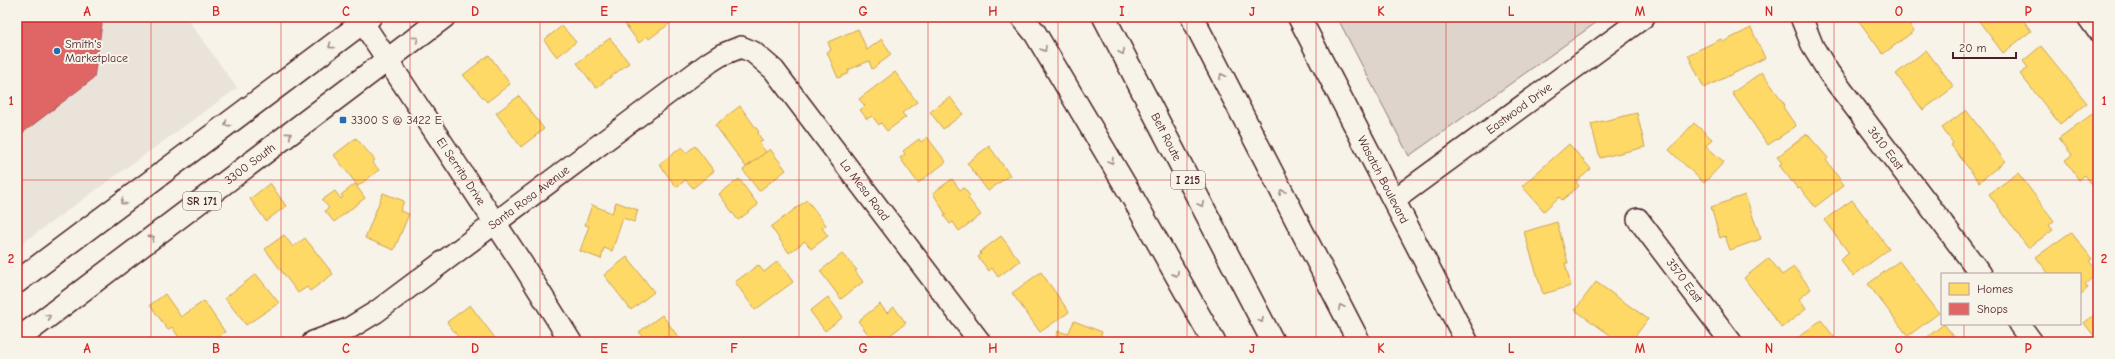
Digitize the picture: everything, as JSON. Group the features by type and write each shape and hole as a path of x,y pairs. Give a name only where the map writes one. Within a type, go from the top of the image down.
{"main road":[{"name":"3300 South","path":"17,340 388,61 444,17"},
{"path":"1022,17 1034,33 1134,200 1214,342"},
{"name":"Belt Route","path":"1104,17 1273,342"},
{"path":"1192,17 1358,342"},
{"name":"Wasatch Boulevard","path":"1299,17 1467,342"},
{"path":"17,282 366,20"}],"street":[{"name":"Eastwood Drive","path":"1394,200 1644,17"},
{"name":"3610 East","path":"1801,17 1813,47 1829,73 1980,273"},
{"path":"2088,17 2098,31"},
{"name":"El Serrito Drive","path":"366,20 388,61 495,223 571,342"},
{"name":"Santa Rosa Avenue","path":"313,342 362,322 710,62 731,50 741,47"},
{"name":"La Mesa Road","path":"741,47 753,52 774,70 980,342"},
{"name":"3570 East","path":"1638,219 1731,342"},
{"path":"2020,325 2032,342"}],"shaded area":[{"path":"17,17 186,17 237,88 17,247"},
{"path":"1337,17 1604,17 1409,156"}],"building: Homes":[{"path":"626,17 670,17 673,21 649,39 647,36 639,43 622,20"},
{"path":"1856,17 1904,17 1914,31 1883,54"},
{"path":"1976,17 2021,17 2031,31 2003,53"},
{"path":"562,26 576,42 557,57 544,40"},
{"path":"1751,28 1765,58 1704,88 1688,55 1721,39 1723,42"},
{"path":"858,29 867,50 882,39 891,55 872,69 869,61 848,70 849,73 838,78 827,52 831,50 828,42"},
{"path":"610,38 629,63 596,88 577,63"},
{"path":"2041,46 2087,103 2060,124 2020,74 2028,68 2023,61"},
{"path":"1926,50 1954,87 1923,110 1896,74"},
{"path":"489,55 510,84 487,102 463,75"},
{"path":"895,72 917,102 902,113 906,117 887,131 881,123 879,125 872,116 867,119 860,110 865,106 859,99"},
{"path":"1762,72 1785,105 1783,107 1796,126 1768,145 1732,93"},
{"path":"519,96 544,129 521,147 496,113"},
{"path":"950,97 963,114 943,129 930,112"},
{"path":"740,106 759,132 758,134 763,141 759,143 766,152 746,167 715,125"},
{"path":"1966,110 2005,161 1979,182 1951,145 1953,143 1942,128"},
{"path":"2095,112 2098,116 2098,192 2085,175 2079,180 2065,160 2072,155 2059,138"},
{"path":"1637,113 1645,147 1600,158 1591,124"},
{"path":"1694,123 1712,139 1706,146 1724,162 1704,183 1669,150"},
{"path":"1807,134 1828,158 1826,160 1844,185 1815,207 1779,165 1782,163 1777,157"},
{"path":"927,137 946,162 918,183 900,158 905,154 903,151 919,139 921,142"},
{"path":"356,138 375,160 372,162 379,170 358,186 334,155"},
{"path":"1569,144 1591,169 1576,182 1579,186 1562,200 1559,197 1544,211 1522,186"},
{"path":"695,146 714,171 693,188 686,180 676,187 659,164 682,147 686,153"},
{"path":"989,146 1010,175 988,191 967,163"},
{"path":"770,149 786,170 759,191 743,170"},
{"path":"2018,173 2054,221 2049,225 2053,230 2028,248 1989,194"},
{"path":"739,179 758,205 738,220 719,194"},
{"path":"952,179 960,190 964,188 970,196 968,198 981,215 959,231 953,222 950,224 944,216 946,215 933,193"},
{"path":"270,183 286,206 266,221 250,199"},
{"path":"355,184 365,198 334,222 325,211 329,208 322,200 335,191 341,199 343,197 341,195"},
{"path":"383,193 404,201 400,211 409,214 394,250 365,238"},
{"path":"1745,195 1761,239 1730,250 1725,236 1720,238 1711,207"},
{"path":"807,200 826,225 822,228 828,236 811,249 805,241 789,253 771,227"},
{"path":"1852,200 1889,249 1853,276 1840,260 1849,253 1824,220"},
{"path":"616,202 638,210 634,222 623,218 612,251 604,248 601,259 580,251 589,226 585,225 592,205 612,213"},
{"path":"1557,222 1568,263 1565,263 1571,286 1543,294 1524,232"},
{"path":"2071,232 2092,259 2089,261 2098,273 2085,284 2088,288 2081,294 2081,273 2048,273 2036,257"},
{"path":"284,235 293,247 305,238 333,274 310,291 307,287 298,293 265,249"},
{"path":"1001,236 1020,261 998,277 992,268 989,271 978,257 981,254 980,252"},
{"path":"842,254 857,270 855,271 863,282 841,299 820,271"},
{"path":"627,257 654,292 631,310 604,275"},
{"path":"1769,258 1782,275 1794,267 1811,289 1799,299 1806,309 1782,328 1744,278"},
{"path":"778,261 793,282 755,310 735,282 758,265 764,272"},
{"path":"1899,261 1939,313 1908,336 1868,284"},
{"path":"1041,272 1069,312 1040,332 1012,293"},
{"path":"256,274 279,303 246,325 225,298"},
{"path":"1596,282 1648,319 1631,342 1620,342 1575,310"},
{"path":"165,294 181,317 204,301 225,332 212,341 210,337 203,342 182,342 172,327 168,330 150,305"},
{"path":"828,297 843,317 825,331 810,311"},
{"path":"880,304 887,313 894,307 906,323 881,342 874,342 858,321"},
{"path":"470,305 495,338 490,342 462,342 447,322"},
{"path":"2098,312 2098,341 2084,323"},
{"path":"662,315 682,342 643,342 646,340 639,332"},
{"path":"1821,320 1838,342 1792,342"},
{"path":"1074,321 1102,332 1099,342 1054,342 1058,331 1068,334"},
{"path":"1945,325 1958,342 1921,342"}],"building: Shops":[{"name":"Smith's Marketplace","path":"17,17 96,17 102,24 94,78 17,137"}],"place":[{"name":"Smith's Marketplace","path":"57,51"},
{"name":"3300 S @ 3422 E","path":"343,120"}]}
